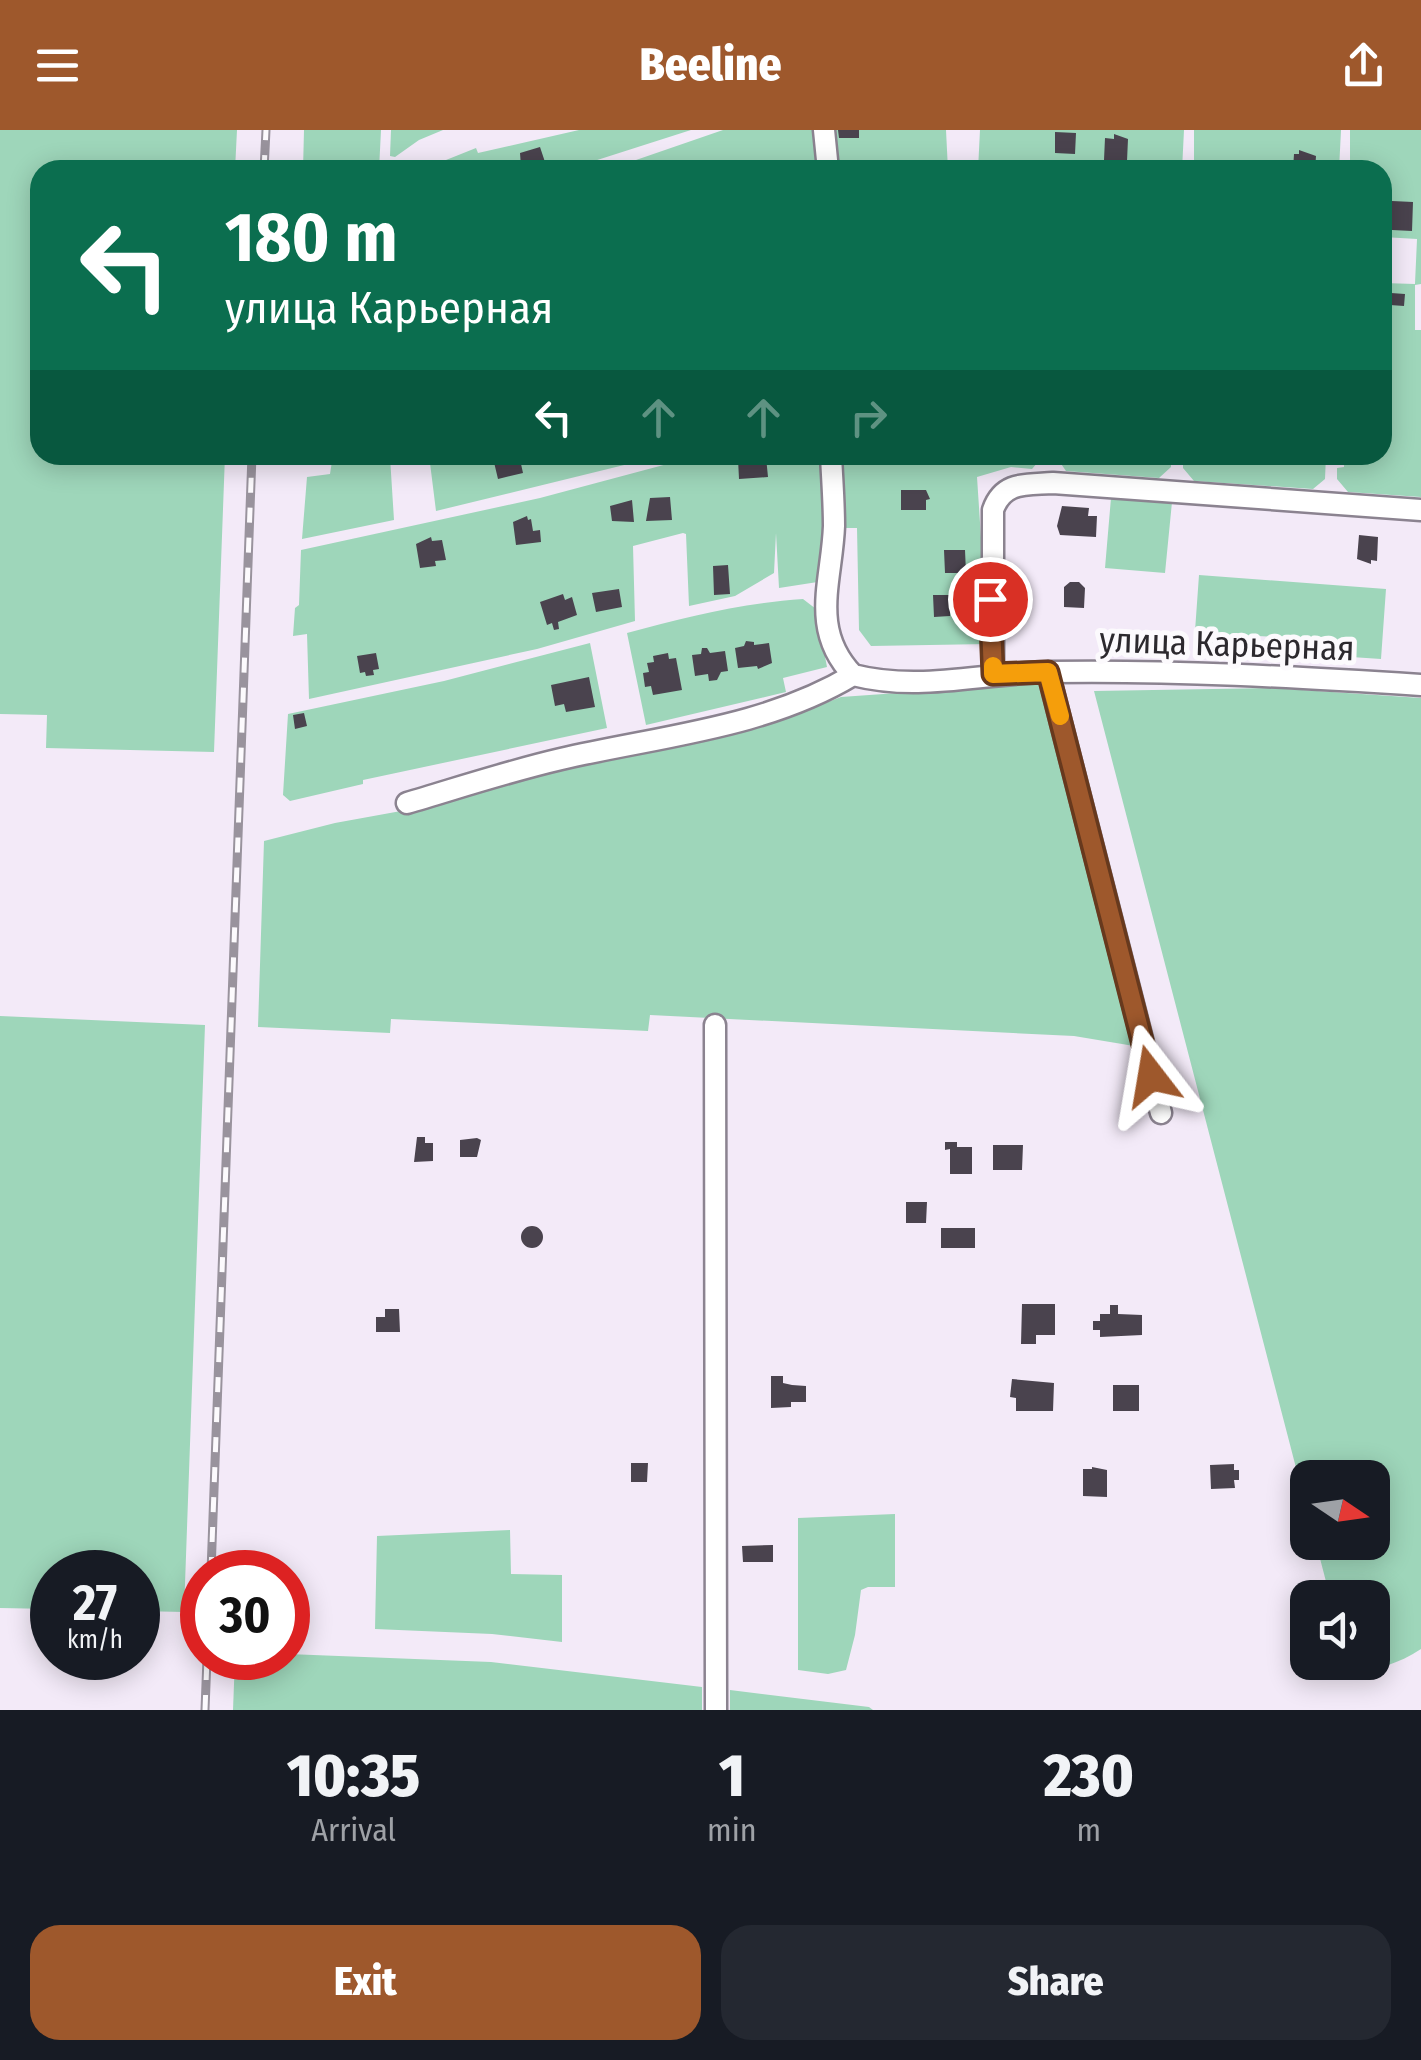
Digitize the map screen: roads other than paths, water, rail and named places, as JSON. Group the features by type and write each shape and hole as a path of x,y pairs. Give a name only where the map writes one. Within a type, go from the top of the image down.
{"street":[{"path":"824,130 827,160"},
{"path":"407,803 558,760 773,714 853,675 830,643 824,599 834,525 831,465"},
{"path":"993,674 993,510 998,495 1009,486 1053,483 1421,510"},
{"path":"1048,672 1160,1113"},
{"name":"улица Карьерная","path":"853,675 880,682 936,684 993,674 1205,673 1421,685"},
{"path":"715,1024 716,1710"}],"railway":[{"path":"264,160 266,130"},
{"path":"212,1550 252,465"},
{"path":"205,1710 206,1680"}]}
